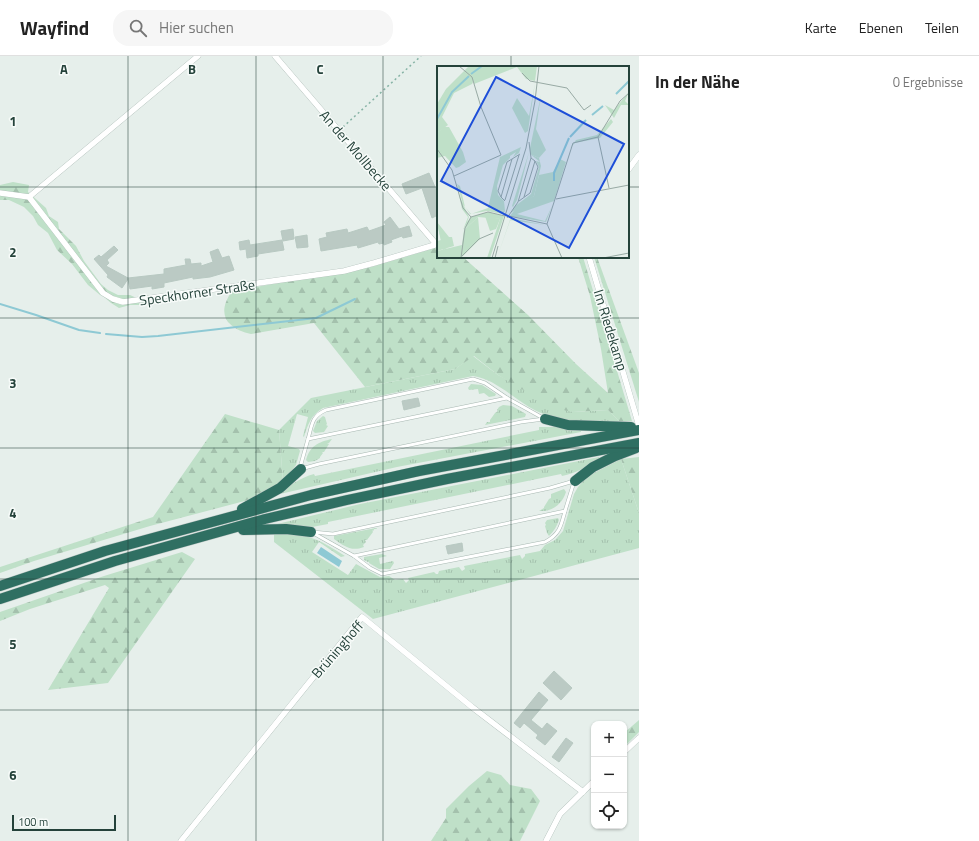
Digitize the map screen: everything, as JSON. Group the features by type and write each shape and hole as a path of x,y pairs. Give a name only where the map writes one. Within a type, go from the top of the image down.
{"highway":[{"path":"545,419 568,425 639,428"},
{"path":"0,586 105,551 312,495 419,471 639,428"},
{"path":"0,599 115,560 265,519 389,491 639,443"},
{"path":"575,481 593,467 615,456 639,447"},
{"path":"228,517 280,488 301,469"},
{"path":"223,531 286,529 311,532"}],"street":[{"path":"0,194 29,197 198,56"},
{"name":"An der Mollbecke","path":"275,56 338,131 437,244"},
{"path":"629,169 639,155"},
{"name":"Speckhorner Straße","path":"29,197 103,293 113,299 123,302 344,271 437,244"},
{"name":"Im Riedekamp","path":"589,258 639,428"},
{"name":"Brüninghoff","path":"181,841 362,616 472,707 583,792"},
{"path":"627,749 639,738"},
{"path":"546,841 560,814 591,784"}],"lane":[{"path":"473,379 485,383 507,398 545,419 521,422 301,469 301,464 314,419 320,412 473,379"},
{"path":"308,439 507,398"},
{"path":"311,532 354,556 370,568 382,574 545,542 552,538 561,528 575,481"},
{"path":"311,532 333,534 550,488 575,481"},
{"path":"354,556 566,511"}],"path":[{"path":"338,131 421,56"}],"green space":[{"path":"13,182 29,185 28,192 46,208 49,216 58,222 59,229 76,246 84,261 101,284 108,290 118,295 130,295 152,305 130,305 119,308 88,285 72,264 57,250 48,233 38,225 33,216 24,207 9,200 0,200 0,185"},
{"path":"437,247 437,258 464,258 528,315 576,364 608,393 590,296 578,258 583,258 632,421 619,421 608,410 573,412 554,408 498,375 474,356 455,369 365,387 314,323 251,334 235,328 226,319 224,313 225,307 227,299 232,291 371,267"},
{"path":"594,258 597,258 639,373 639,402"},
{"path":"473,356 498,375 573,412 608,410 619,421 584,423 561,420 529,407 495,384 473,376 323,408 310,420 304,437 308,417 297,414 288,446 299,449 300,451 296,465 283,481 279,430 311,398 455,369"},
{"path":"471,384 482,385 496,394 495,396 489,397 484,393 479,394 478,389 469,390 468,388"},
{"path":"503,405 512,406 526,414 525,417 485,425 487,422 490,422 495,413 498,411 497,410 499,407"},
{"path":"225,414 279,430 283,481 256,498 150,526 34,561 0,573 0,567 153,517"},
{"path":"323,416 325,417 326,425 328,426 324,432 315,433 313,431 317,421"},
{"path":"539,427 557,427 581,432 397,467 280,494 304,477 314,474 315,476 539,430"},
{"path":"332,439 329,443 327,443 329,444 324,452 322,452 323,453 320,458 315,461 308,462 306,460 310,451 315,445"},
{"path":"599,457 599,459 586,467 562,476 561,474 328,522 328,524 307,528 273,525 360,504"},
{"path":"639,457 639,513 621,459"},
{"path":"621,459 639,513 639,548 373,619 274,542 274,534 295,534 312,538 345,556 341,557 319,542 312,552 348,575 356,564 380,577 389,576 395,580 403,579 406,583 409,580 408,578 434,572 438,574 439,571 459,567 462,571 465,569 464,566 520,555 522,559 525,554 540,551 545,545 555,540 563,531 574,494 584,480 590,475"},
{"path":"564,489 566,492 559,504 553,509 539,511 544,508 551,498 551,494"},
{"path":"558,518 559,520 556,526 549,536 545,523 547,520"},
{"path":"375,528 373,531 372,530 373,532 367,540 365,540 366,542 363,545 364,547 351,549 334,539 334,536"},
{"path":"182,552 195,559 108,683 48,690 109,588 105,585 30,609 0,621 0,612 104,576"},
{"path":"382,554 387,556 379,558 380,564 393,561 394,563 390,569 379,569 364,560 364,557"},
{"path":"639,720 639,732 627,744 627,730"},
{"path":"487,771 501,775 510,785 531,789 540,801 520,841 431,841 446,818 446,809 469,786"}],"water":[{"path":"321,547 342,561 339,567 317,553"}],"building":[{"path":"429,173 437,192 437,216 432,218 422,188 406,194 402,184"},
{"path":"390,217 399,229 409,226 412,236 403,238 402,236 391,240 392,242 384,245 384,243 379,244 378,242 358,248 357,245 321,251 319,239 327,237 326,233 347,229 348,233 367,227 369,231 386,225 384,222"},
{"path":"293,229 294,239 283,241 281,231"},
{"path":"307,235 308,247 297,248 295,237"},
{"path":"249,240 250,245 282,240 284,250 258,254 258,256 247,258 246,249 240,250 239,242"},
{"path":"114,246 118,250 107,260 109,263 106,266 128,278 164,274 164,269 186,265 185,259 190,259 191,264 201,263 201,266 213,262 210,252 218,249 222,258 229,256 234,270 210,277 193,279 193,277 164,283 164,287 152,289 152,286 130,289 128,279 122,288 107,277 108,275 94,259 99,255 101,257"},
{"path":"418,398 420,406 404,410 402,401"},
{"path":"462,543 463,551 448,554 446,546"},
{"path":"554,671 572,688 561,700 543,683"},
{"path":"539,692 548,700 531,720 542,729 547,723 557,731 545,745 536,738 538,735 524,723 520,728 514,723"},
{"path":"566,738 573,743 559,762 552,757"}],"waterway":[{"path":"106,334 142,337 158,336 316,318 355,299"},
{"path":"0,304 79,330 100,333"}]}
